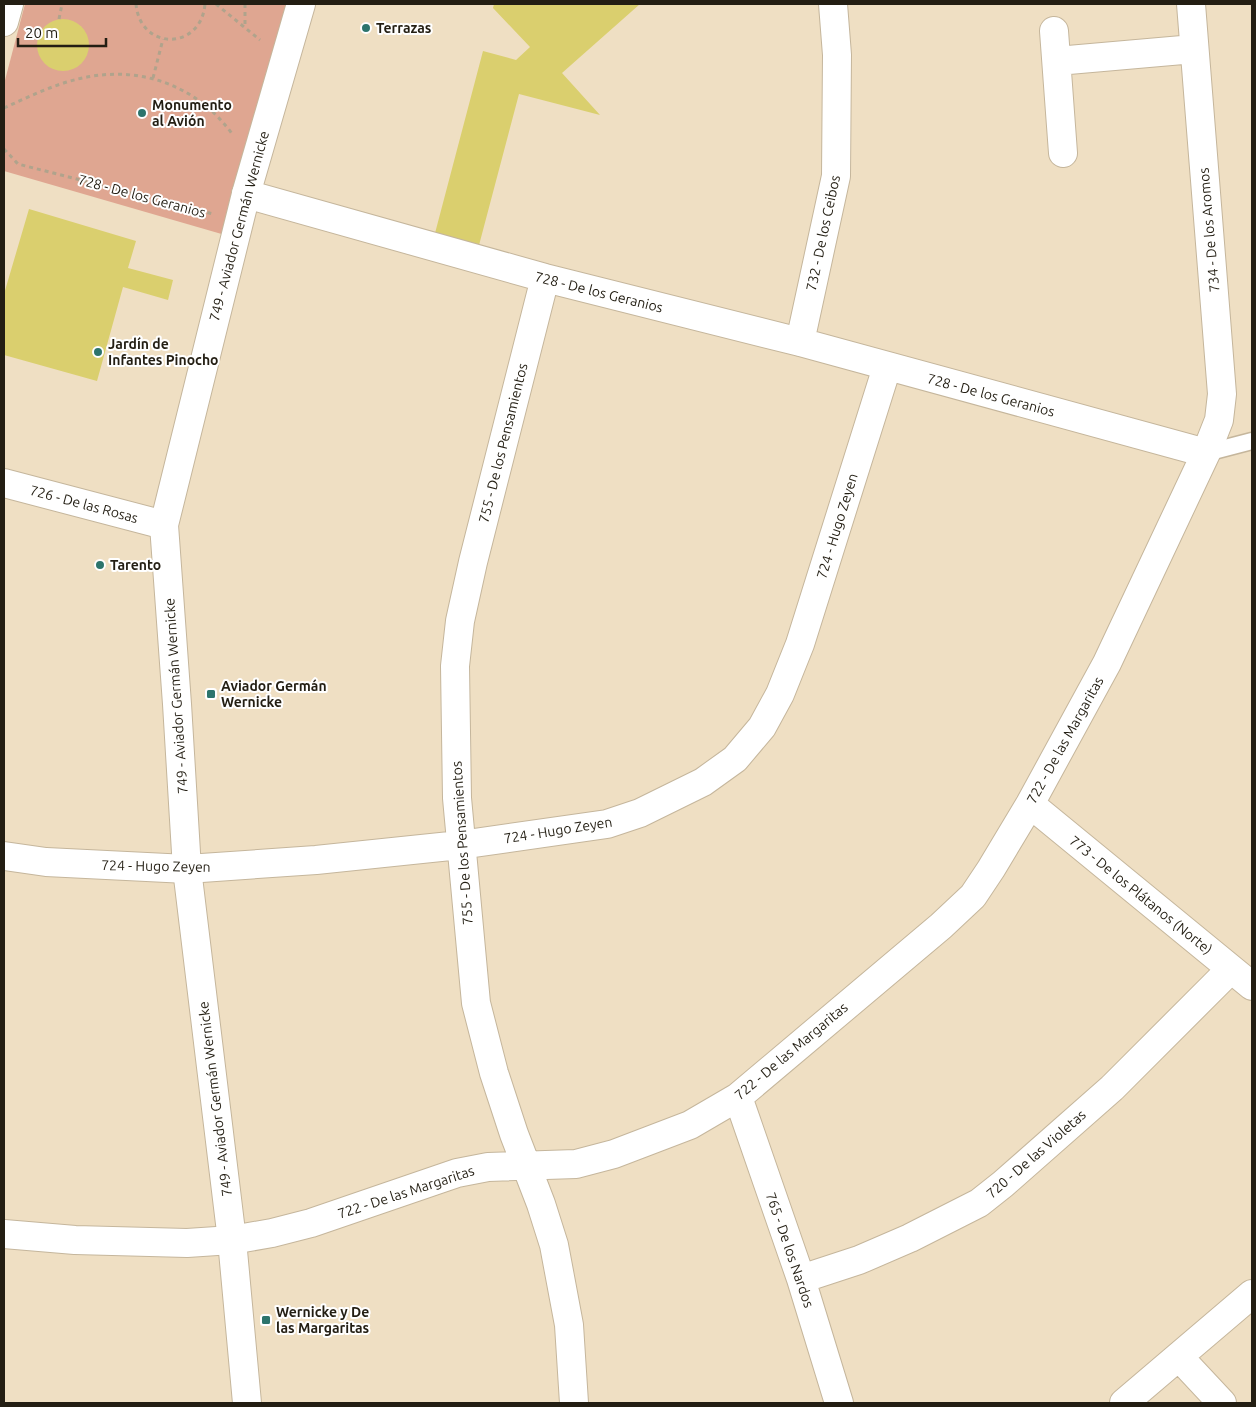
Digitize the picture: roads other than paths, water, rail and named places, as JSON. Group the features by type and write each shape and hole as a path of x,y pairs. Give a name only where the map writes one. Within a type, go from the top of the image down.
{"street":[{"path":"4,22 9,4"},
{"name":"749 - Aviador Germán Wernicke","path":"247,1403 232,1240 187,869 164,525 246,194 301,4"},
{"name":"732 - De los Ceibos","path":"800,342 836,176 838,55 833,4"},
{"name":"734 - De los Aromos","path":"1191,4 1222,394 1218,420 1206,453"},
{"path":"1054,31 1063,153"},
{"path":"1057,61 1194,49"},
{"name":"728 - De los Geranios","path":"246,194 545,278 800,342 1206,453"},
{"name":"755 - De los Pensamientos","path":"545,278 473,562 460,621 456,666 457,798 476,1003 494,1073 554,1245 569,1325 574,1403"},
{"name":"724 - Hugo Zeyen","path":"4,856 46,862 187,869 316,860 460,845 608,824 670,800 703,782 735,758 762,727 780,694 800,644 887,366"},
{"name":"722 - De las Margaritas","path":"4,1234 75,1240 187,1242 232,1240 272,1234 311,1223 457,1173 488,1167 576,1164 614,1154 690,1125 738,1097 941,926 973,896 1030,804 1107,663 1206,453"},
{"name":"726 - De las Rosas","path":"4,483 164,525"},
{"name":"773 - De los Plátanos (Norte)","path":"1030,804 1242,977"},
{"name":"720 - De las Violetas","path":"801,1279 860,1260 910,1238 979,1203 1004,1184 1112,1088 1242,977"},
{"name":"765 - De los Nardos","path":"738,1097 801,1279 839,1403"},
{"path":"1124,1403 1252,1294"},
{"path":"1179,1358 1222,1403"}],"lane":[{"path":"1206,453 1252,441"}],"place":[{"name":"Terrazas","path":"366,28"},
{"name":"Monumento al Avión","path":"142,113"},
{"name":"Jardín de Infantes Pinocho","path":"98,352"},
{"name":"Tarento","path":"100,565"},
{"name":"Aviador Germán Wernicke","path":"211,694"},
{"name":"Wernicke y De las Margaritas","path":"266,1320"}]}
